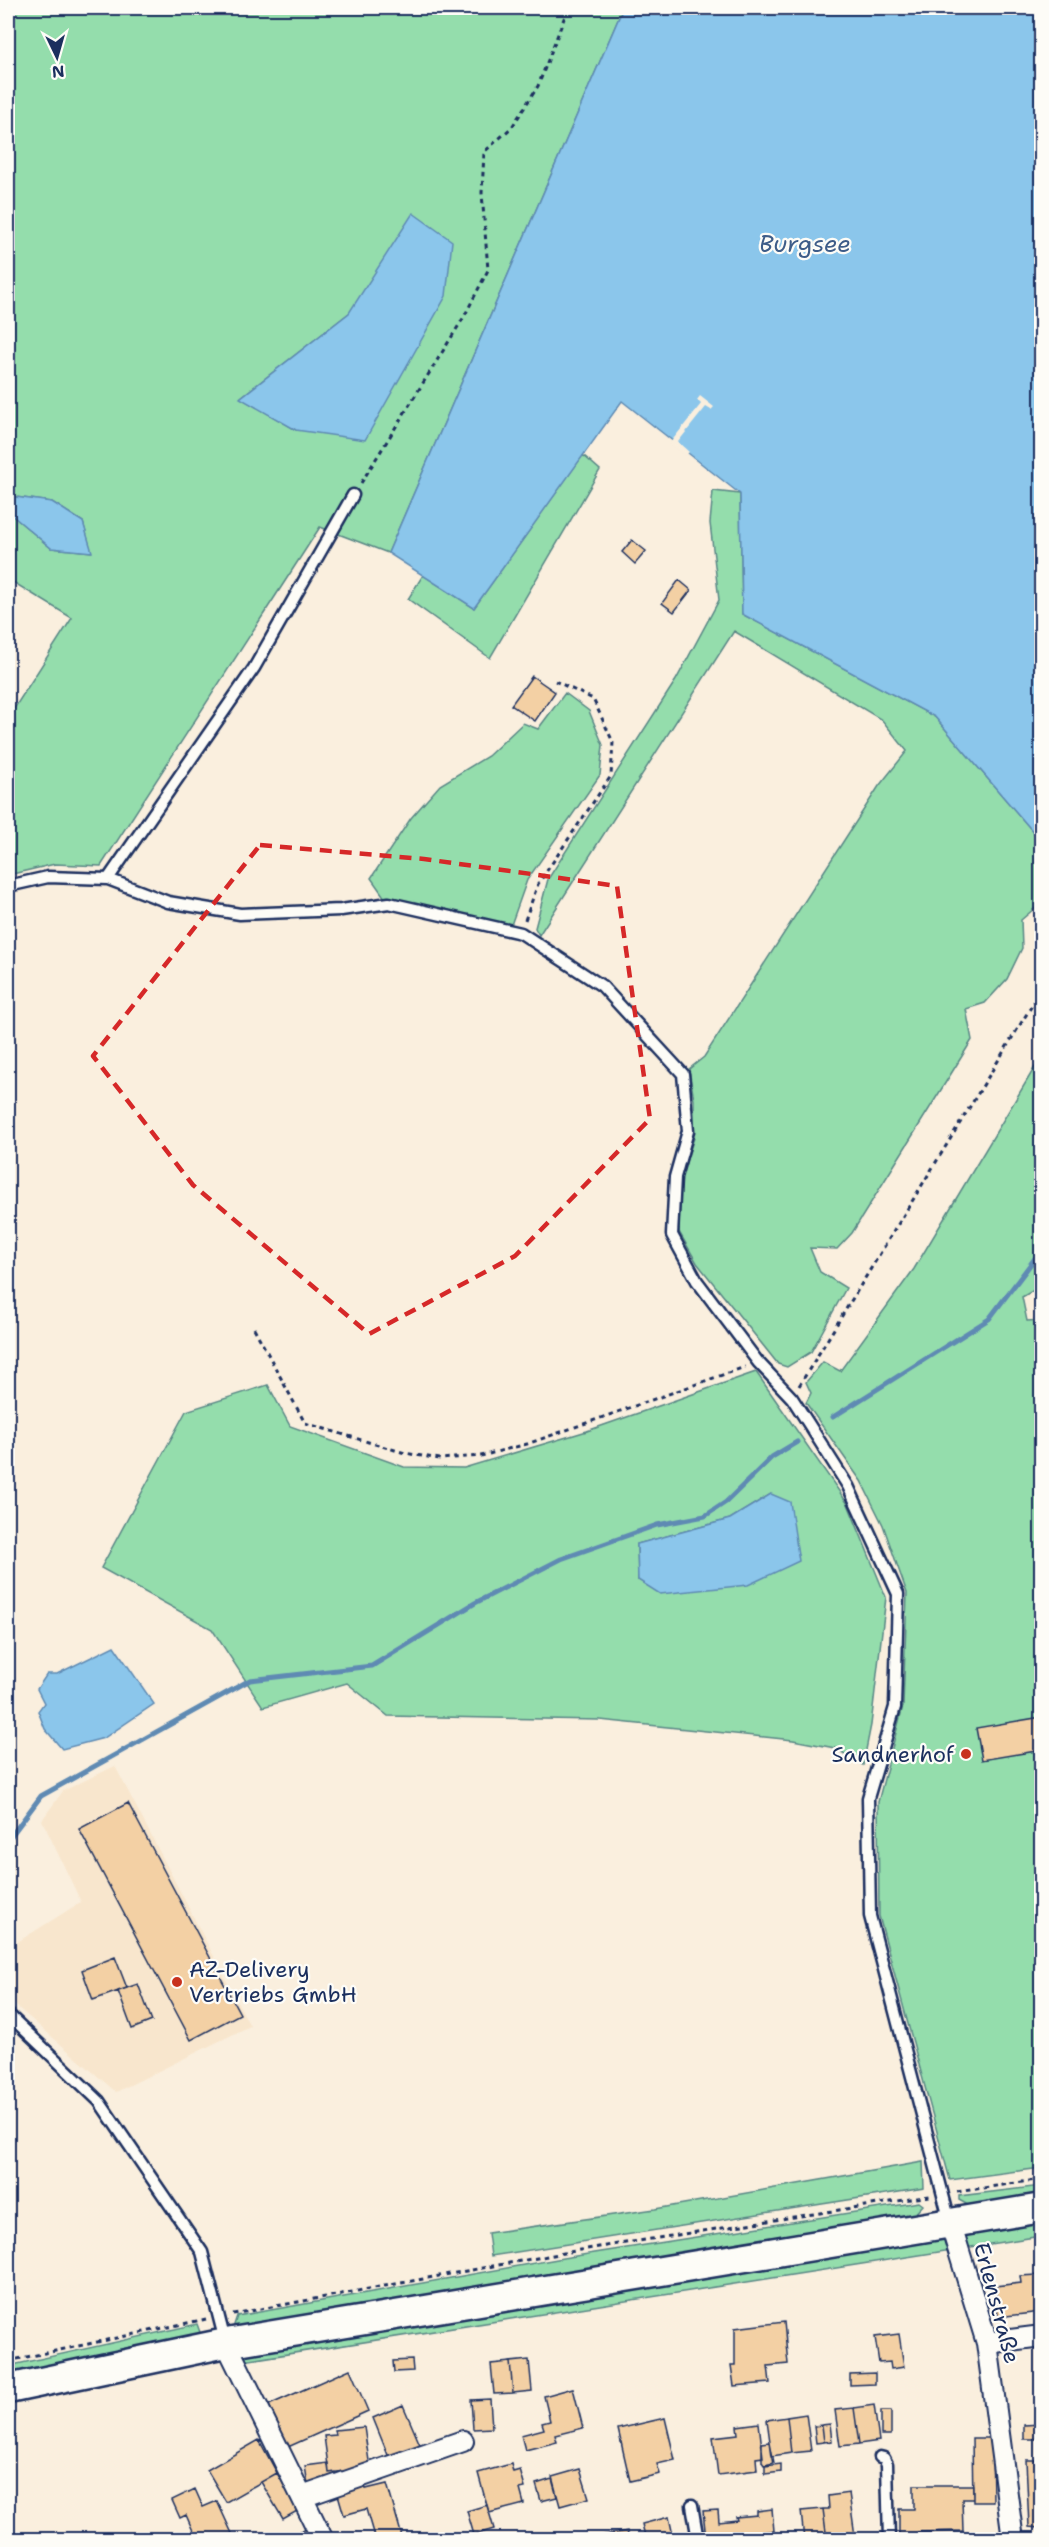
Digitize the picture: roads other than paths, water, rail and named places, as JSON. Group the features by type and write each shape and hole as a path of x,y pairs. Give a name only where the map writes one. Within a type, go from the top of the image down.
{"main road":[{"path":"8,2389 226,2343 1041,2208"}],"street":[{"name":"Erlenstraße","path":"950,2222 987,2343 1013,2540"},
{"path":"987,2343 1041,2336"},
{"path":"226,2343 323,2540"},
{"path":"302,2497 463,2441"}],"lane":[{"path":"108,879 254,668 353,495"},
{"path":"8,886 48,877 108,879 168,902 240,914 341,910 389,903 521,933 602,986 683,1074 688,1131 675,1177 672,1235 697,1281 758,1362 792,1398 848,1486 898,1594 895,1707 868,1798 870,1916 950,2222"},
{"path":"8,2014 99,2102 201,2252 226,2343"},
{"path":"880,2457 887,2464 889,2540"},
{"path":"692,2505 698,2540"}],"water":[{"name":"Burgsee","path":"623,8 1041,8 1041,841 935,717 742,614 740,494 622,401 474,608 388,553"},
{"path":"413,213 452,241 446,296 365,440 296,430 240,398 349,313"},
{"path":"8,496 52,502 83,522 92,552 51,548 8,512"},
{"path":"771,1494 790,1502 799,1561 748,1585 660,1594 638,1580 637,1544 730,1519"},
{"path":"114,1646 154,1704 104,1738 62,1749 45,1729 38,1711 44,1703 37,1689 47,1674 57,1674"}],"waterway":[{"path":"833,1417 989,1319 1042,1249"},
{"path":"8,1840 41,1796 250,1680 372,1666 475,1603 561,1559 657,1525 705,1516 726,1502 772,1457 797,1442"}],"place":[{"name":"Sandnerhof","path":"966,1754"},
{"name":"AZ-Delivery Vertriebs GmbH","path":"177,1982"}]}
